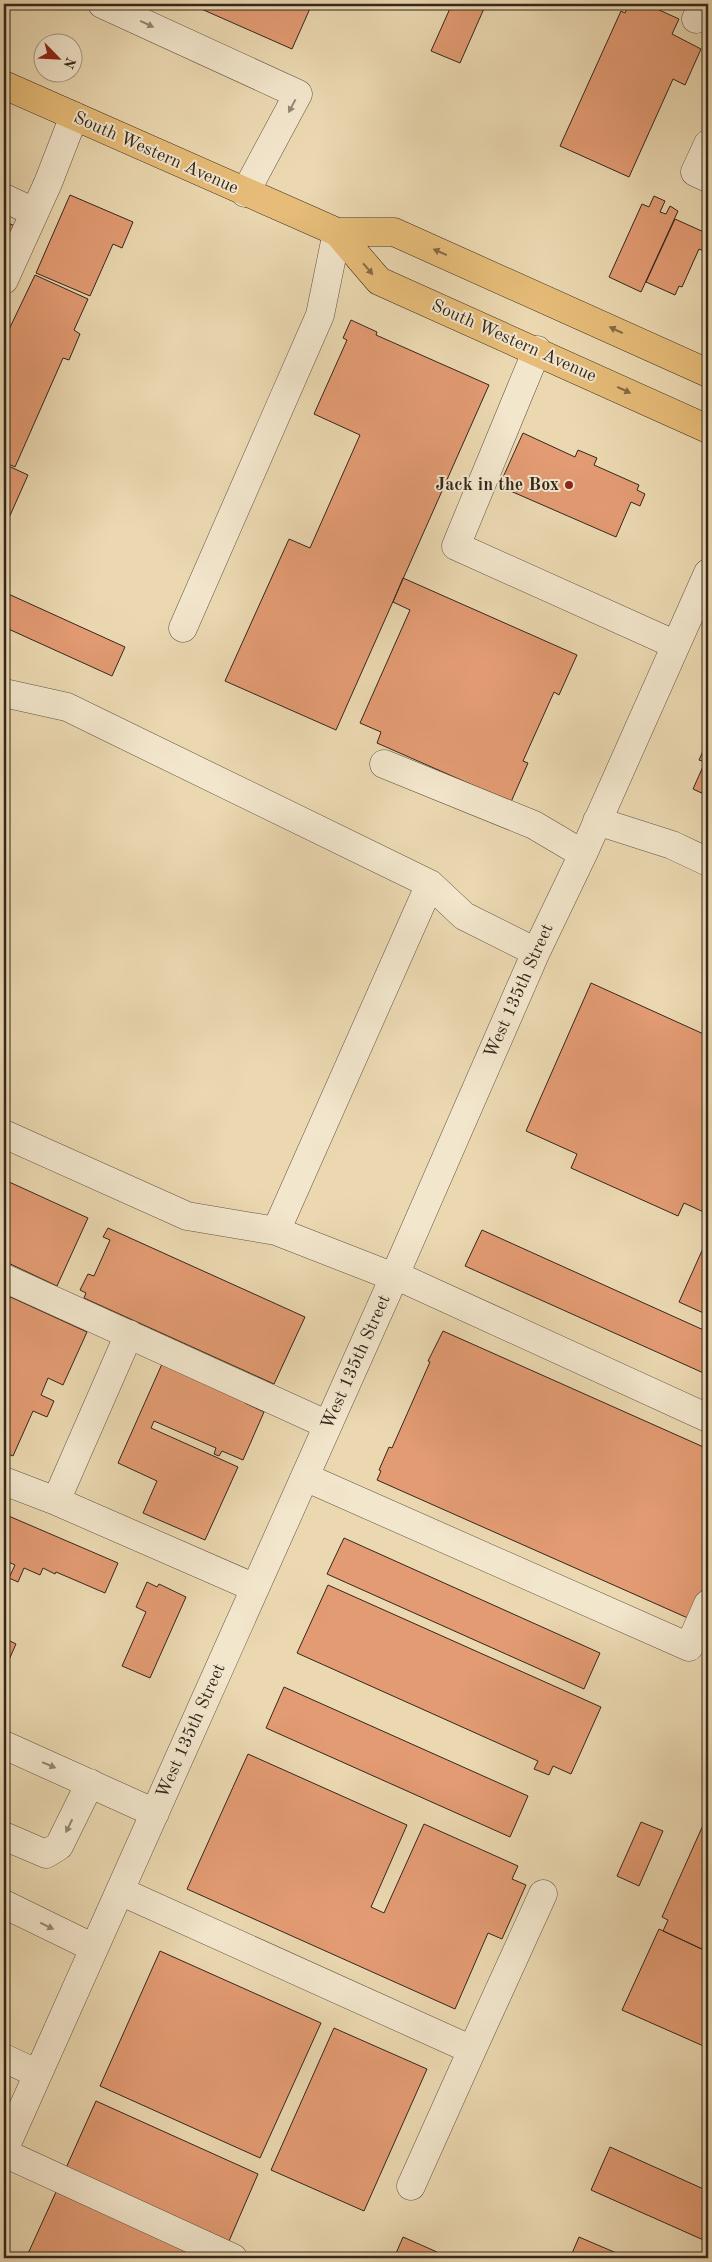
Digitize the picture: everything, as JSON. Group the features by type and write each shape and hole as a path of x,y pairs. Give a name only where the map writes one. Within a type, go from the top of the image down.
{"main road":[{"name":"South Western Avenue","path":"4,85 337,232 394,232 708,372"},
{"name":"South Western Avenue","path":"337,232 378,280 537,350 708,429"}],"street":[{"path":"102,4 298,94 245,193"},
{"path":"4,280 74,116"},
{"path":"708,144 695,172 708,178"},
{"path":"4,198 34,212"},
{"path":"183,628 320,315 337,232"},
{"path":"537,350 456,546 676,645"},
{"name":"West 135th Street","path":"5,2144 305,1477 536,952 583,854 708,573"},
{"path":"4,693 67,707 430,884 464,916 536,952"},
{"path":"384,764 534,825 583,854"},
{"path":"597,821 672,846 708,862"},
{"path":"276,1231 430,884"},
{"path":"4,1134 187,1216 276,1231 394,1276 708,1418"},
{"path":"4,1278 328,1425"},
{"path":"56,1501 128,1334"},
{"path":"305,1477 689,1647 708,1604"},
{"path":"4,1480 255,1588"},
{"path":"4,1746 155,1813"},
{"path":"4,1836 46,1854 59,1846 90,1783"},
{"path":"120,1891 472,2050"},
{"path":"411,2186 543,1894"},
{"path":"4,1904 94,1948"},
{"path":"4,2058 38,2074"},
{"path":"5,2144 234,2258"}],"building":[{"path":"190,4 312,4 292,49"},
{"path":"452,4 486,4 460,63 431,51"},
{"path":"629,4 646,4 679,19 672,34 701,49 685,85 673,79 629,177 560,146 621,11 625,13"},
{"path":"70,195 133,222 122,248 113,244 90,296 36,273"},
{"path":"654,196 665,201 660,212 666,214 670,206 678,211 641,292 609,277 642,204 649,207"},
{"path":"675,219 706,233 704,238 708,240 708,253 699,249 682,287 679,286 675,295 646,282"},
{"path":"4,221 21,229 4,267"},
{"path":"35,275 88,299 74,330 80,334 69,360 63,358 15,467 4,462 4,340"},
{"path":"351,320 377,332 376,335 489,385 336,730 225,681 289,539 310,548 360,435 314,414 347,340 343,338"},
{"name":"Jack in the Box","path":"523,433 575,457 578,450 597,458 594,465 639,485 637,490 645,494 640,506 631,502 616,537 499,486"},
{"path":"4,464 28,475 4,529"},
{"path":"403,578 577,655 559,695 554,692 523,761 528,763 511,802 377,743 381,732 360,723 410,610 393,602"},
{"path":"4,592 125,647 112,676 4,627"},
{"path":"708,740 708,796 693,789 705,762 699,760"},
{"path":"591,983 708,1036 708,1214 684,1203 678,1216 571,1168 577,1154 526,1131"},
{"path":"7,1181 88,1218 57,1286 4,1261 4,1188"},
{"path":"108,1228 305,1317 274,1384 84,1298 86,1293 80,1290 88,1274 94,1276 110,1240 103,1237"},
{"path":"482,1230 708,1332 708,1375 465,1266"},
{"path":"705,1244 708,1246 708,1315 679,1302"},
{"path":"4,1294 87,1332 63,1385 48,1378 41,1395 54,1401 47,1417 33,1411 13,1456 4,1452"},
{"path":"443,1331 708,1449 708,1577 690,1619 377,1480 381,1471 379,1470 389,1447 392,1448 430,1362 428,1361"},
{"path":"162,1364 246,1401 245,1403 264,1412 243,1460 222,1451 219,1456 214,1454 216,1448 154,1421 151,1428 238,1467 205,1540 143,1513 157,1481 118,1463"},
{"path":"4,1514 118,1563 105,1593 43,1568 40,1575 24,1568 18,1582 9,1578 15,1565 4,1560"},
{"path":"344,1538 600,1653 584,1689 327,1574"},
{"path":"147,1582 157,1587 159,1584 186,1597 150,1678 122,1666 146,1612 136,1607"},
{"path":"328,1585 601,1707 571,1774 553,1766 549,1775 534,1769 538,1761 297,1653"},
{"path":"4,1638 16,1644 4,1671"},
{"path":"284,1687 528,1796 510,1837 266,1728"},
{"path":"248,1754 407,1825 371,1907 384,1913 424,1824 518,1866 512,1879 526,1885 502,1939 488,1933 455,2009 187,1889"},
{"path":"708,1814 708,1941 704,1950 663,1931 668,1920 662,1917"},
{"path":"641,1822 663,1831 639,1886 617,1876"},
{"path":"659,1929 708,1952 708,2048 622,2010"},
{"path":"160,1951 321,2023 260,2158 100,2086"},
{"path":"334,2028 427,2069 364,2211 271,2170"},
{"path":"96,2101 258,2174 229,2241 66,2168"},
{"path":"610,2147 708,2191 708,2242 591,2190"},
{"path":"56,2192 191,2253 188,2258 26,2258"},
{"path":"403,2237 437,2252 434,2258 394,2258"},
{"path":"579,2237 628,2258 570,2258"}],"place":[{"name":"Jack in the Box","path":"569,485"}]}
